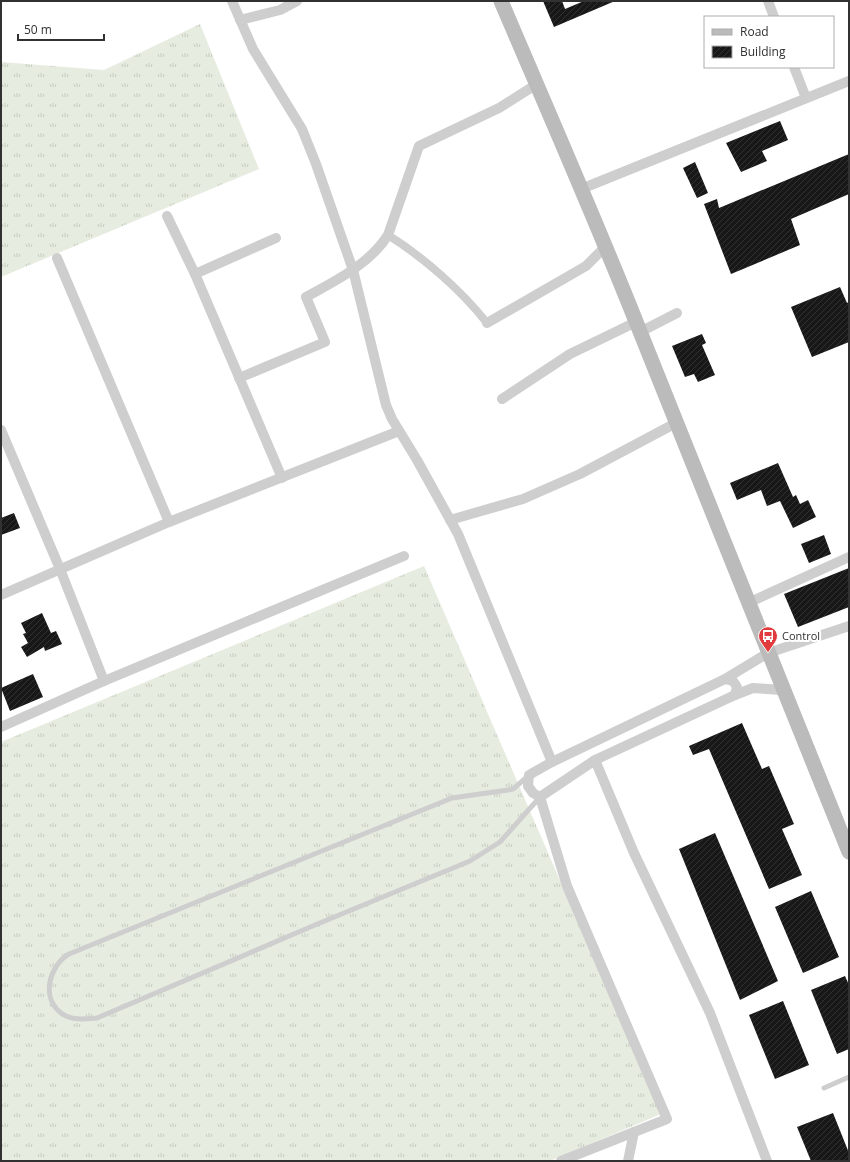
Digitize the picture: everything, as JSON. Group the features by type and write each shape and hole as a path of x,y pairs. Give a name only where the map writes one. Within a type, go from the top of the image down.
{"main road":[{"path":"501,1 638,327 750,602 782,690 848,847"}],"street":[{"path":"232,1 253,49 302,129 334,211 353,270 386,405 399,431 458,534 552,762"},
{"path":"240,20 280,10 297,1"},
{"path":"768,1 774,16"},
{"path":"794,68 806,98"},
{"path":"581,189 849,81"},
{"path":"238,378 325,342 306,297 353,270 380,247 388,235 419,146 499,108 536,84"},
{"path":"167,216 195,274 238,378 282,478"},
{"path":"388,235 412,250 475,307 487,323 586,266 605,247"},
{"path":"195,274 276,238"},
{"path":"57,258 169,522"},
{"path":"502,399 570,354 677,313"},
{"path":"450,520 523,499 580,474 676,423"},
{"path":"1,430 60,569 104,681"},
{"path":"1,595 169,522 399,431"},
{"path":"1,727 104,681 404,556"},
{"path":"750,602 849,558"},
{"path":"561,1161 667,1119 567,886 540,797 533,793 528,786 530,775 552,762 725,679 768,653 849,626"},
{"path":"725,679 733,681 737,687 735,695"},
{"path":"540,797 595,760 735,695 753,688 782,690"},
{"path":"595,760 634,854 710,1013 767,1161"},
{"path":"628,1161 634,1132"}],"lane":[{"path":"530,775 513,789 488,794 452,798 70,954 56,964 51,978 49,989 55,1007 62,1014 79,1020 97,1018 470,861 500,842 540,797"},
{"path":"824,1088 849,1077"}],"green space":[{"path":"200,24 259,169 1,277 1,62 104,70"},
{"path":"424,566 661,1114 550,1161 1,1161 1,742"}],"building":[{"path":"543,1 562,1 565,9 584,1 615,1 554,27"},
{"path":"780,121 788,140 762,151 767,161 741,172 726,143"},
{"path":"849,154 849,194 791,219 800,245 731,274 704,204 717,199 719,208"},
{"path":"695,162 708,193 697,198 683,168"},
{"path":"840,287 847,303 849,302 849,342 812,357 791,307"},
{"path":"702,334 706,343 702,345 715,375 698,382 694,374 685,377 672,346"},
{"path":"778,463 793,497 796,495 800,504 808,500 816,517 793,528 780,501 767,506 761,490 737,500 730,483"},
{"path":"14,513 20,528 1,535 1,518"},
{"path":"824,535 831,554 809,563 801,544"},
{"path":"849,568 849,607 798,627 784,594"},
{"path":"42,613 51,633 56,631 62,644 45,651 44,647 27,657 21,647 28,643 23,634 26,633 21,623"},
{"path":"33,674 43,697 10,711 1,688"},
{"path":"742,723 762,769 769,766 794,824 782,829 802,875 769,889 709,749 693,755 689,746"},
{"path":"715,833 778,981 740,1000 679,849"},
{"path":"811,891 839,957 803,973 775,907"},
{"path":"845,976 849,985 849,1049 837,1054 811,990"},
{"path":"783,1001 809,1065 775,1079 749,1015"},
{"path":"833,1113 849,1153 849,1161 811,1161 797,1127"}],"place":[{"name":"Control","path":"768,653"}]}
